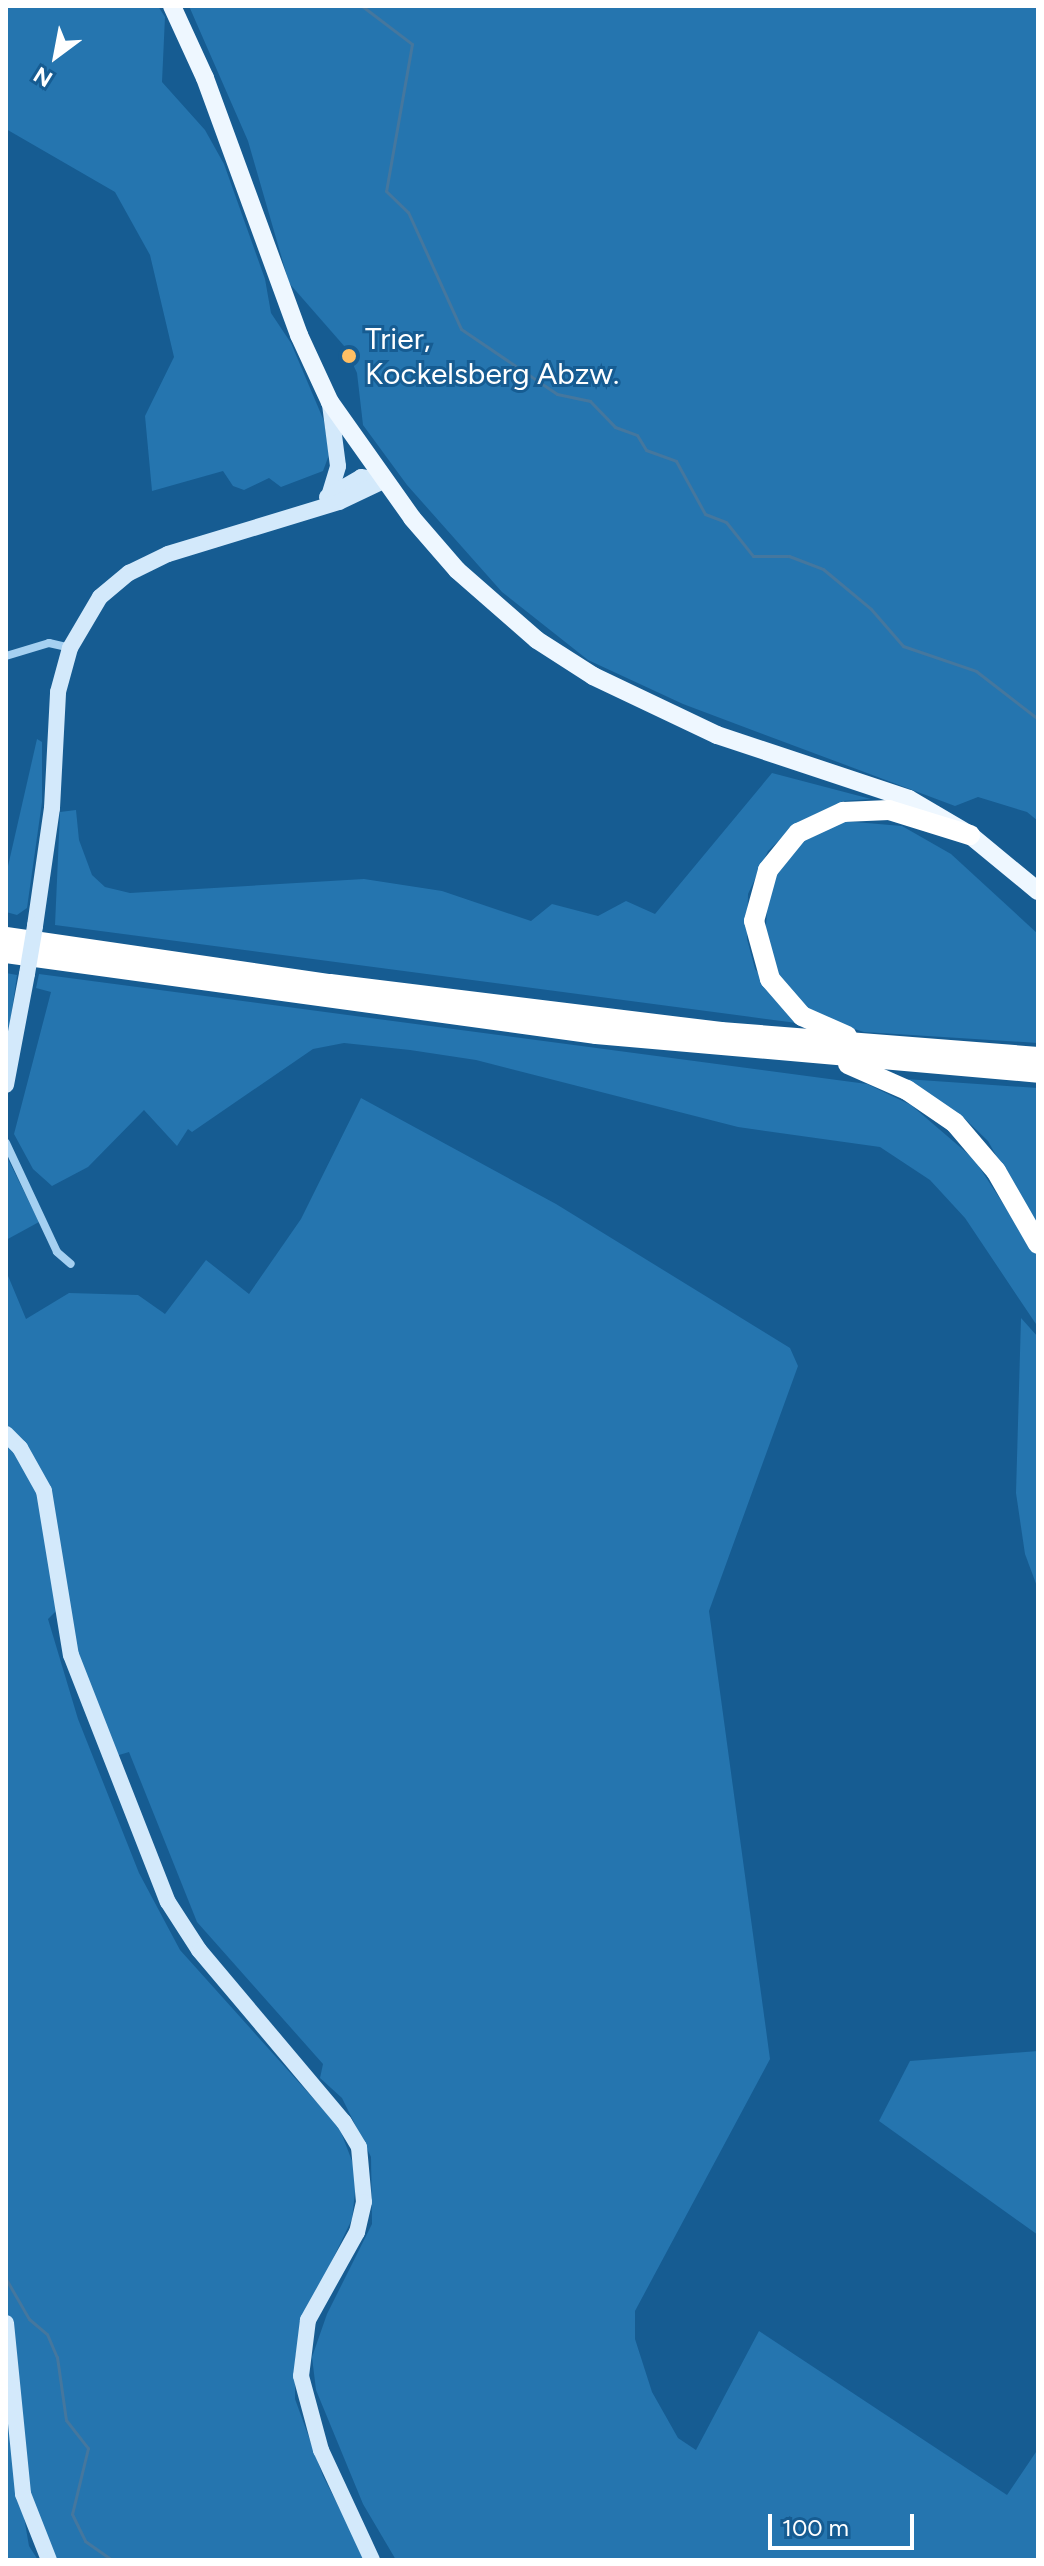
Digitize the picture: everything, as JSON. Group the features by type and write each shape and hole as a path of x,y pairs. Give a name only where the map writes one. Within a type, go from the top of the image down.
{"highway":[{"path":"886,1046 818,1026 780,994 763,963 754,921 768,870 798,833 843,812 889,810 970,835"},
{"path":"6,937 330,984 721,1032 1038,1057"},
{"path":"6,953 360,1005 834,1058 1038,1073"},
{"path":"834,1058 907,1090 955,1123 996,1171 1038,1244"}],"main road":[{"path":"172,6 205,78 299,335 330,402 383,481 441,554 537,640 593,676 717,735 888,789 970,835 1038,891"},
{"path":"299,335 441,554"},
{"path":"329,496 338,466 330,402"},
{"path":"306,511 361,477 383,481"},
{"path":"6,1085 35,926 52,808 53,716 70,648 100,597 129,573 168,554 306,511 383,481"},
{"path":"6,1434 20,1448 44,1491 71,1655 168,1902 199,1950 344,2122 359,2147 364,2202 357,2232 308,2320 301,2376 321,2450 372,2560"},
{"path":"6,2323 23,2494 49,2560"}],"street":[{"path":"6,656 49,643 70,648"},
{"path":"6,1143 57,1252 71,1264"}],"shaded area":[{"path":"6,6 158,6 165,17 162,82 205,130 224,164 265,279 271,313 291,343 324,421 329,455 323,471 281,487 269,478 244,490 233,486 223,471 152,491 145,416 174,357 150,255 115,192 6,129"},
{"path":"189,6 1038,6 1038,821 1027,812 978,797 955,806 683,704 588,660 502,592 407,485 363,425 357,373 345,347 289,283 248,141"},
{"path":"37,739 42,742 42,802 27,908 17,915 6,912 6,875"},
{"path":"772,773 871,799 843,801 797,823 768,851 748,894 747,939 755,969 797,1023 55,925 60,812 76,810 79,840 92,875 105,887 130,893 364,879 442,891 531,921 552,904 598,916 626,901 655,914"},
{"path":"843,821 902,826 951,854 1038,934 1038,1043 864,1032 819,1018 796,1001 781,981 765,938 769,884 800,843"},
{"path":"6,973 17,975 6,1052"},
{"path":"39,974 867,1084 911,1105 974,1159 1038,1257 1038,1327 965,1218 930,1180 880,1147 738,1127 476,1060 410,1050 344,1043 313,1049 192,1132 188,1129 177,1146 144,1110 88,1167 52,1186 33,1169 14,1134 51,992 36,988"},
{"path":"905,1079 1038,1088 1038,1231 988,1141 964,1118"},
{"path":"361,1098 556,1204 790,1348 798,1366 709,1611 770,2059 635,2311 635,2339 652,2392 678,2438 696,2450 759,2331 1007,2495 1038,2449 1038,2560 396,2560 363,2504 316,2390 312,2357 327,2314 372,2224 371,2157 342,2098 320,2078 323,2064 197,1922 129,1752 109,1758 60,1607 48,1619 78,1719 139,1873 180,1950 339,2127 357,2174 352,2219 304,2319 295,2358 295,2399 323,2476 366,2560 55,2560 32,2519 13,2326 6,2311 6,1271 26,1319 69,1293 138,1295 165,1314 206,1260 249,1294 301,1219"},
{"path":"6,1155 39,1222 6,1240"},
{"path":"1021,1318 1038,1337 1038,1589 1025,1554 1016,1493"},
{"path":"1038,2051 1038,2235 879,2121 910,2061"},
{"path":"6,2358 14,2459 29,2546 38,2560 6,2560"}],"waterway":[{"path":"362,6 412,44 386,191 408,212 461,329 557,394 590,401 615,427 637,435 646,450 676,461 705,514 726,522 753,556 789,556 823,569 871,609 903,646 976,671 1038,719"},
{"path":"6,2279 29,2319 47,2334 57,2357 66,2420 88,2448 72,2514 85,2541 112,2560"}],"place":[{"name":"Trier, Kockelsberg Abzw.","path":"349,356"}]}
